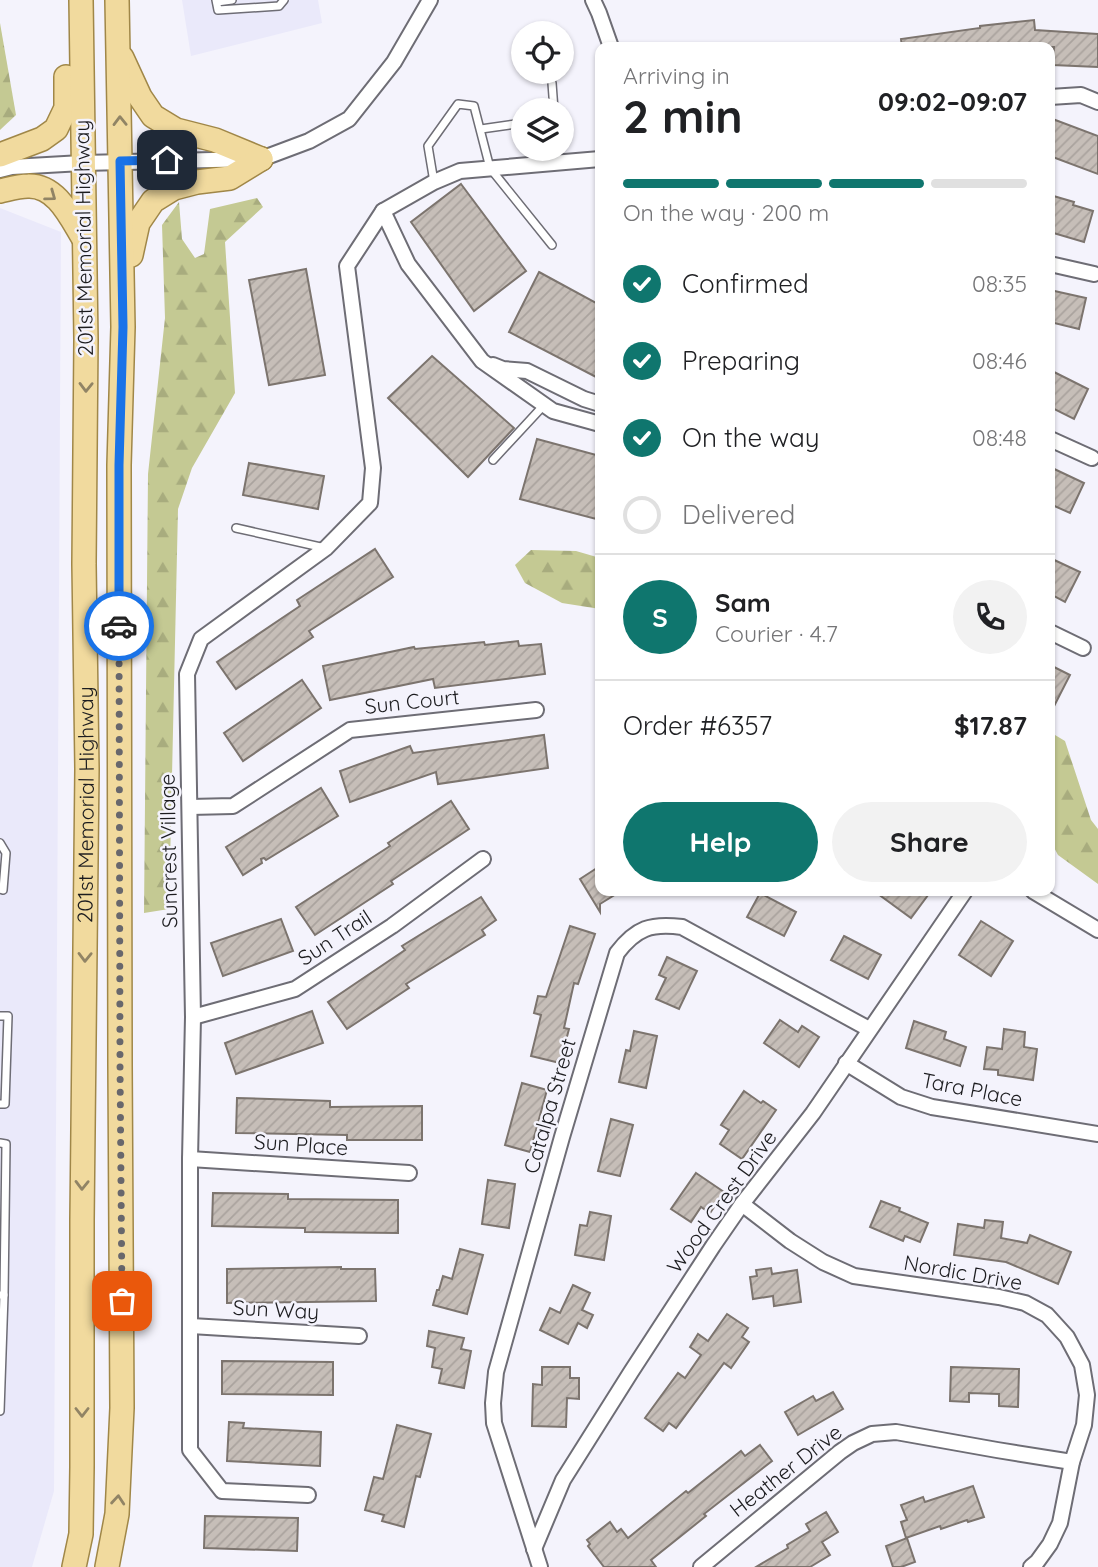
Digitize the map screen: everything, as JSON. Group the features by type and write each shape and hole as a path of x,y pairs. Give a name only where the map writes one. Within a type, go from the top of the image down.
{"main road":[{"path":"0,155 42,139 56,129 66,108 67,0"},
{"name":"201st Memorial Highway","path":"74,1567 80,1534 82,1467 87,769 84,564 86,354 81,0"},
{"name":"201st Memorial Highway","path":"107,1567 117,1514 122,1408 119,465 123,327 117,0"},
{"path":"118,47 140,97 153,116 176,130 215,140 261,159"},
{"path":"123,327 128,268 138,223 153,201 174,188 230,178 261,159"},
{"path":"0,191 30,186 46,190 62,204 84,239"}],"street":[{"path":"0,170 120,161 261,159 309,141 349,119 394,62 430,0"},
{"path":"593,0 609,42"},
{"path":"1055,97 1082,95 1098,102"},
{"name":"Suncrest Village","path":"574,157 595,159"},
{"name":"Suncrest Village","path":"308,1495 222,1491 190,1450 193,1017 187,674 201,639 326,548 370,503 373,468 347,266 383,211 434,182 460,171 529,161"},
{"path":"383,211 408,264 482,361 553,411 595,423"},
{"path":"1055,265 1094,274"},
{"path":"482,361 503,369 527,371 584,400 595,403"},
{"path":"1055,441 1092,458"},
{"path":"1055,634 1083,648"},
{"name":"Sun Court","path":"190,807 233,806 350,730 536,710"},
{"name":"Sun Trail","path":"193,1017 295,989 392,926 484,859"},
{"name":"Wood Crest Drive","path":"534,1549 563,1480 705,1258 742,1204 813,1113 962,896"},
{"path":"1040,896 1098,930"},
{"name":"Catalpa Street","path":"534,1549 494,1423 496,1371 617,953 627,939 643,930 663,925 682,927 869,1029"},
{"name":"Tara Place","path":"846,1063 901,1097 932,1107 1098,1134"},
{"name":"Sun Place","path":"190,1159 409,1173"},
{"name":"Nordic Drive","path":"742,1204 790,1241 823,1262 854,1276 1025,1303 1047,1315 1067,1337 1082,1365 1087,1395 1084,1425 1072,1462 1059,1523 1050,1544 1031,1567"},
{"name":"Sun Way","path":"191,1326 359,1336"},
{"name":"Heather Drive","path":"701,1567 839,1452 872,1434 896,1432 1072,1462"},
{"path":"534,1549 540,1567"}],"lane":[{"path":"232,0 217,1 218,10 281,2"},
{"path":"434,182 428,146 458,104 474,106 490,168 552,245"},
{"path":"481,129 511,125"},
{"path":"493,460 544,405"},
{"path":"236,528 326,548"},
{"path":"0,843 6,853 3,890 0,890"},
{"path":"0,1016 8,1016 5,1104 0,1104"},
{"path":"0,1143 6,1143 0,1411"}],"shaded area":[{"path":"182,0 318,0 322,23 191,56"},
{"path":"0,208 61,232 54,1491 32,1567 0,1567"}],"green space":[{"path":"0,23 16,115 0,130"},
{"path":"257,198 263,207 225,242 235,393 192,468 178,509 169,909 144,913 148,474 165,318 162,225 179,202 182,239 195,258 204,254 210,209"},
{"path":"531,550 576,551 595,557 595,608 562,603 525,583 515,565"},
{"path":"1055,735 1065,741 1091,820 1098,829 1098,884 1058,855 1055,849"}],"building":[{"path":"1034,20 1035,30 1098,34 1098,67 1055,65 1055,42 901,42 901,39"},
{"path":"1055,120 1098,136 1098,174 1055,158"},
{"path":"461,184 526,271 474,311 411,222"},
{"path":"1055,196 1093,211 1084,242 1055,233"},
{"path":"306,269 325,375 269,385 249,280"},
{"path":"539,272 595,302 595,376 509,332"},
{"path":"1055,291 1086,298 1079,329 1055,323"},
{"path":"432,356 514,428 468,477 388,398"},
{"path":"1055,372 1088,389 1074,419 1055,410"},
{"path":"537,439 595,455 595,519 520,499"},
{"path":"249,463 324,476 318,509 243,495"},
{"path":"1055,469 1084,483 1070,513 1055,506"},
{"path":"375,549 393,577 309,631 313,637 236,689 217,662 300,606 297,600"},
{"path":"1055,560 1080,572 1065,602 1055,597"},
{"path":"518,641 519,646 541,644 545,674 435,688 433,679 330,700 323,666 414,647"},
{"path":"1055,668 1070,675 1055,704"},
{"path":"302,680 321,708 243,761 224,733"},
{"path":"544,735 548,768 438,784 436,772 350,802 340,771 410,746 413,753"},
{"path":"321,788 338,816 266,860 261,859 262,863 243,875 226,847"},
{"path":"451,801 469,829 391,881 393,884 315,935 296,907 390,846 388,843"},
{"path":"595,869 595,896 613,896 600,904 600,912 580,879"},
{"path":"758,896 766,896 796,912 784,936 747,917"},
{"path":"881,896 927,896 911,918"},
{"path":"481,897 496,920 482,930 485,935 406,984 409,988 347,1029 328,1002 405,950 402,946"},
{"path":"281,919 293,951 223,976 211,943"},
{"path":"981,921 1013,941 991,976 959,955"},
{"path":"570,926 595,934 578,984 574,983 564,1028 569,1029 560,1063 531,1056 541,1015 534,1013 538,996 546,997"},
{"path":"844,936 881,955 868,979 831,960"},
{"path":"667,957 697,971 679,1009 656,999 666,978 659,975"},
{"path":"312,1011 323,1043 236,1074 225,1043"},
{"path":"780,1020 798,1032 802,1026 819,1037 799,1067 764,1043"},
{"path":"914,1021 946,1032 944,1039 966,1047 960,1066 906,1048"},
{"path":"1004,1029 1025,1032 1024,1047 1037,1049 1033,1080 998,1075 998,1070 984,1069 987,1047 1002,1049"},
{"path":"634,1031 657,1036 646,1088 619,1082 626,1050 630,1051"},
{"path":"522,1083 547,1090 530,1152 505,1145"},
{"path":"744,1091 776,1110 742,1159 720,1144 729,1130 721,1125"},
{"path":"237,1098 330,1101 330,1107 422,1106 422,1140 347,1140 347,1135 236,1133"},
{"path":"611,1119 633,1125 620,1176 598,1171"},
{"path":"696,1173 724,1192 710,1213 701,1207 691,1222 671,1209"},
{"path":"488,1180 515,1184 509,1228 482,1224"},
{"path":"213,1193 288,1194 288,1199 398,1200 398,1233 305,1232 305,1228 212,1226"},
{"path":"881,1201 928,1223 920,1242 905,1236 903,1241 870,1227"},
{"path":"590,1212 611,1216 604,1260 575,1255 580,1225 587,1226"},
{"path":"985,1220 1003,1222 1001,1238 1027,1243 1030,1235 1071,1252 1058,1284 1006,1262 954,1255 958,1224 984,1228"},
{"path":"460,1249 483,1255 467,1314 433,1305 443,1276 452,1279"},
{"path":"771,1268 772,1274 797,1270 801,1302 774,1306 773,1296 753,1299 750,1277 757,1276 756,1270"},
{"path":"227,1269 375,1269 376,1301 227,1303"},
{"path":"573,1285 590,1293 582,1310 593,1315 587,1328 578,1323 568,1344 540,1330 550,1308 560,1313"},
{"path":"727,1314 748,1328 742,1337 749,1342 731,1368 724,1363 676,1428 669,1423 663,1431 645,1418 678,1373 685,1378 701,1355 690,1347 698,1334 708,1341"},
{"path":"429,1331 464,1338 461,1349 471,1351 464,1388 439,1383 442,1369 432,1367 435,1348 427,1346"},
{"path":"222,1361 333,1362 333,1395 222,1394"},
{"path":"542,1367 570,1367 570,1378 579,1378 579,1399 567,1398 566,1427 532,1426 533,1384 542,1385"},
{"path":"951,1367 1019,1369 1018,1407 999,1406 999,1394 969,1393 969,1402 950,1401"},
{"path":"833,1392 843,1409 798,1435 785,1412 813,1396 816,1401"},
{"path":"229,1422 244,1423 243,1428 321,1432 320,1466 227,1461"},
{"path":"397,1425 431,1434 420,1477 416,1476 404,1527 382,1521 384,1515 365,1510 374,1477 383,1479"},
{"path":"760,1445 772,1461 651,1560 656,1567 604,1567 588,1546 590,1544 587,1540 610,1522 617,1532 621,1529 628,1538 741,1451 745,1456"},
{"path":"973,1486 984,1517 941,1529 940,1526 906,1538 901,1522 907,1520 901,1505 923,1497 925,1502"},
{"path":"826,1512 838,1532 822,1542 830,1555 810,1567 756,1567 810,1531 806,1524"},
{"path":"205,1516 298,1518 297,1551 204,1548"},
{"path":"907,1538 915,1562 893,1567 886,1546"}],"way so far":[{"path":"119,626 122,1301"}],"route":[{"path":"119,626 119,465 123,327 120,161 167,160"}]}
